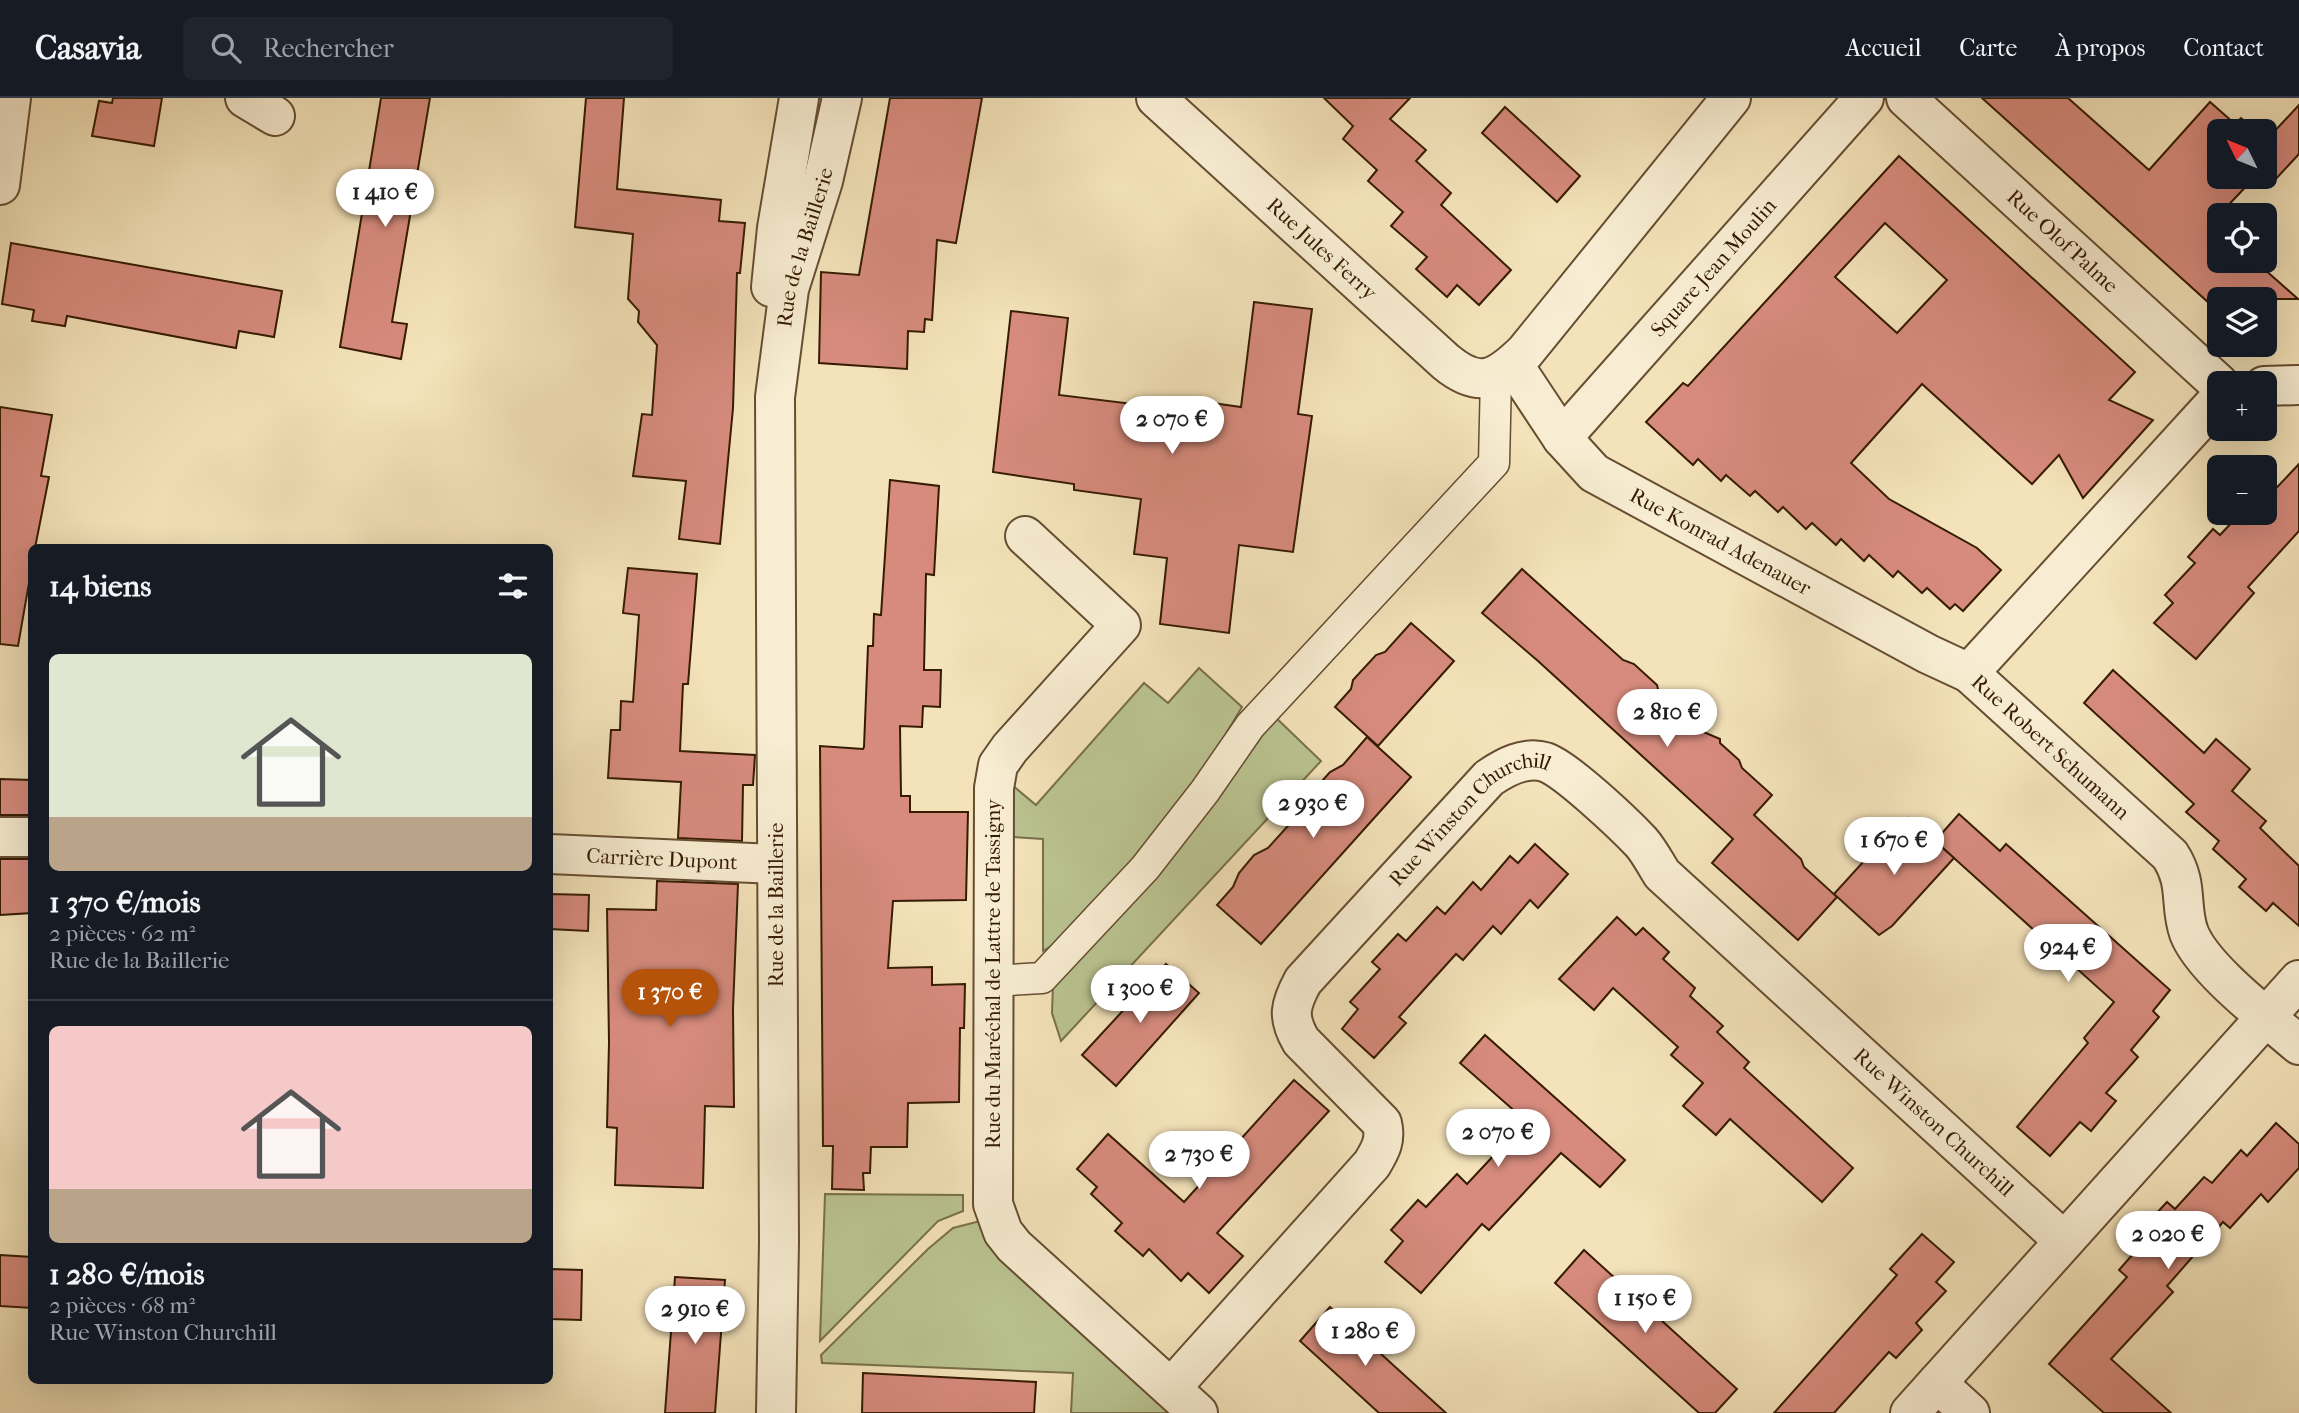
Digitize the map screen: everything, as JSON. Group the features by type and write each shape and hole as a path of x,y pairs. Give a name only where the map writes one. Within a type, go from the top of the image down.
{"street":[{"path":"0,185 11,98"},
{"name":"Rue de la Baillerie","path":"775,397 768,355 768,309 777,228 799,98"},
{"name":"Rue de la Baillerie","path":"776,1413 779,1242 775,397 789,289 823,181 842,98"},
{"name":"Rue Jules Ferry","path":"1156,98 1446,362 1467,376 1481,379 1504,371"},
{"path":"993,981 1042,978 1145,868 1205,791 1250,726 1494,463 1504,371 1536,339 1731,98"},
{"name":"Square Jean Moulin","path":"1562,438 1864,98"},
{"name":"Rue Olof Palme","path":"1906,98 2207,373"},
{"name":"Rue Konrad Adenauer","path":"1504,371 1594,473 1928,654 1969,673"},
{"path":"2277,386 2299,385"},
{"name":"Rue Robert Schumann","path":"2207,412 1969,673 2170,855 2179,868 2188,930 2196,949 2210,965 2299,1045"},
{"name":"Rue du Maréchal de Lattre de Tassigny","path":"1025,536 1121,625 1010,748 998,765 994,788 993,1205 1003,1232 1031,1263 1184,1401"},
{"name":"Rue Winston Churchill","path":"1184,1401 1372,1164 1385,1136 1382,1123 1375,1113 1301,1041 1294,1029 1291,1014 1294,997 1303,981 1489,778 1506,767 1525,761 1543,761 1561,770 1643,844 1662,874 2064,1241"},
{"path":"0,837 28,837"},
{"name":"Carrière Dupont","path":"553,855 776,864"},
{"path":"1910,1413 2299,980"},
{"path":"1937,1383 1970,1413"}],"green space":[{"path":"1199,668 1242,707 1199,786 1061,940 1043,951 1043,839 1013,837 1012,785 1036,805 1144,683 1168,703"},
{"path":"1270,712 1321,761 1061,1041 1052,1013 1053,984"},
{"path":"825,1194 963,1195 963,1211 938,1221 820,1341"},
{"path":"980,1221 1176,1413 1071,1413 1073,1373 822,1363 821,1355 928,1249 953,1228"}],"building":[{"path":"113,98 162,98 154,146 92,136 99,101 112,103"},
{"path":"381,98 430,98 392,322 407,324 401,359 340,347"},
{"path":"586,98 624,98 617,189 721,200 719,221 745,223 740,273 737,273 733,408 720,544 679,539 686,481 633,476 642,414 652,415 657,345 638,322 639,311 628,299 633,234 575,227"},
{"path":"890,98 982,98 956,243 937,240 932,320 925,319 924,332 908,331 907,369 819,363 821,272 859,275"},
{"path":"1324,98 1410,98 1390,119 1426,150 1416,161 1451,193 1441,205 1511,270 1479,305 1457,285 1447,297 1416,269 1427,257 1391,226 1403,212 1368,181 1377,170 1343,139 1353,126"},
{"path":"1982,98 2068,98 2149,170 2210,102 2229,119 2207,119 2207,189 2244,189 2230,203 2207,203 2207,273 2269,273 2298,299 2277,299 2277,287 2207,287 2207,301"},
{"path":"2299,105 2299,154 2277,178 2277,129"},
{"path":"1505,107 1580,176 1557,202 1482,133"},
{"path":"1899,156 2135,372 2109,400 2153,420 2083,498 2059,455 2032,484 1922,384 1851,463 1889,499 1977,548 2001,570 1963,611 1955,604 1950,609 1927,588 1922,593 1898,571 1893,577 1869,555 1864,561 1841,539 1836,545 1812,523 1806,529 1783,507 1778,512 1755,491 1750,496 1726,475 1721,481 1698,459 1693,465 1646,422 1683,383 1688,386","holes":["1885,223 1947,280 1897,333 1835,277"]},
{"path":"11,243 282,291 274,337 239,331 236,348 67,316 65,326 32,321 34,310 2,304"},
{"path":"1254,302 1312,309 1298,414 1312,416 1293,552 1239,545 1229,633 1160,624 1167,558 1134,554 1141,499 1074,490 1074,484 993,472 1011,311 1068,318 1059,395 1198,412 1198,401 1241,407"},
{"path":"0,407 52,415 41,476 49,477 36,544 28,544 28,589 18,646 0,644"},
{"path":"2299,464 2299,531 2248,587 2254,593 2196,659 2154,623 2173,603 2165,595 2195,563 2188,557 2213,529 2220,535 2229,525 2277,525 2277,487"},
{"path":"890,480 939,486 934,575 926,574 924,670 941,670 940,707 923,706 922,727 900,726 901,796 910,796 910,812 968,812 966,900 893,901 888,968 932,967 932,985 965,984 964,1028 960,1028 959,1102 908,1103 907,1147 871,1147 870,1173 863,1173 864,1190 832,1189 833,1146 823,1146 820,746 864,747 868,646 873,646 874,614 881,615"},
{"path":"628,568 697,574 688,684 683,684 680,751 755,755 753,785 743,785 742,841 678,838 681,782 608,778 611,730 620,730 621,701 633,702 639,615 623,613"},
{"path":"1522,569 1623,660 1634,664 1657,685 1659,693 1701,731 1720,739 1720,743 1739,760 1742,768 1772,795 1754,815 1837,897 1798,940 1712,863 1733,839 1482,613"},
{"path":"1411,623 1454,661 1378,746 1335,707 1351,689 1353,680 1376,655 1385,652"},
{"path":"2113,670 2204,753 2216,739 2250,769 2232,791 2266,821 2260,828 2299,866 2299,926 2273,903 2266,911 2239,887 2246,879 2213,849 2219,841 2186,812 2194,804 2084,703"},
{"path":"1367,737 1411,777 1261,944 1217,905 1233,887 1239,873 1254,855 1268,848 1306,806 1313,791 1330,772 1343,765"},
{"path":"0,779 28,780 28,815 0,815"},
{"path":"1959,814 2000,851 2006,844 2170,990 2153,1011 2159,1017 2131,1050 2138,1057 2106,1093 2116,1101 2091,1131 2080,1122 2050,1156 2017,1127 2088,1043 2084,1038 2114,1002 1935,841"},
{"path":"1909,818 1954,858 1892,926 1879,935 1834,894 1873,851 1882,848"},
{"path":"1535,844 1568,874 1538,908 1530,900 1501,934 1493,926 1463,960 1456,954 1399,1017 1406,1023 1374,1058 1342,1029 1358,1009 1350,1002 1380,969 1372,962 1398,934 1406,941 1437,907 1445,914 1473,882 1481,890 1510,856 1518,863"},
{"path":"0,859 28,859 28,913 0,915"},
{"path":"657,881 738,884 733,1009 734,1107 705,1106 703,1188 615,1185 617,1128 607,1127 607,909 656,910"},
{"path":"553,894 589,895 588,931 553,929"},
{"path":"1617,917 1636,935 1643,928 1669,952 1663,959 1695,988 1690,996 1723,1026 1717,1032 1749,1062 1744,1068 1853,1168 1822,1202 1730,1119 1716,1135 1683,1106 1703,1083 1671,1055 1678,1047 1613,988 1594,1010 1559,979"},
{"path":"1166,964 1199,993 1116,1086 1082,1055"},
{"path":"1485,1035 1625,1160 1600,1187 1561,1153 1489,1230 1482,1224 1421,1293 1385,1262 1403,1241 1391,1230 1418,1200 1426,1207 1457,1174 1467,1184 1526,1121 1460,1063"},
{"path":"1294,1080 1329,1111 1217,1233 1243,1256 1209,1293 1188,1273 1181,1281 1149,1249 1143,1256 1115,1231 1122,1223 1091,1194 1097,1187 1077,1169 1108,1134 1184,1202"},
{"path":"2276,1123 2299,1144 2299,1168 2268,1202 2261,1194 2230,1228 2223,1222 2167,1286 2173,1292 2111,1359 2171,1413 2104,1413 2049,1364 2127,1277 2119,1270 2148,1237 2141,1230 2167,1202 2175,1209 2204,1177 2212,1183 2241,1150 2247,1156"},
{"path":"1922,1234 1954,1262 1936,1282 1946,1291 1916,1323 1922,1330 1896,1358 1889,1352 1834,1413 1774,1413 1897,1275 1890,1269"},
{"path":"1584,1250 1737,1389 1715,1413 1699,1413 1555,1283"},
{"path":"0,1255 28,1257 28,1308 0,1306"},
{"path":"553,1269 582,1270 581,1320 553,1319"},
{"path":"675,1277 725,1280 715,1413 665,1413"},
{"path":"1330,1307 1446,1413 1379,1413 1300,1341"},
{"path":"863,1373 1036,1382 1034,1413 862,1413"}]}
